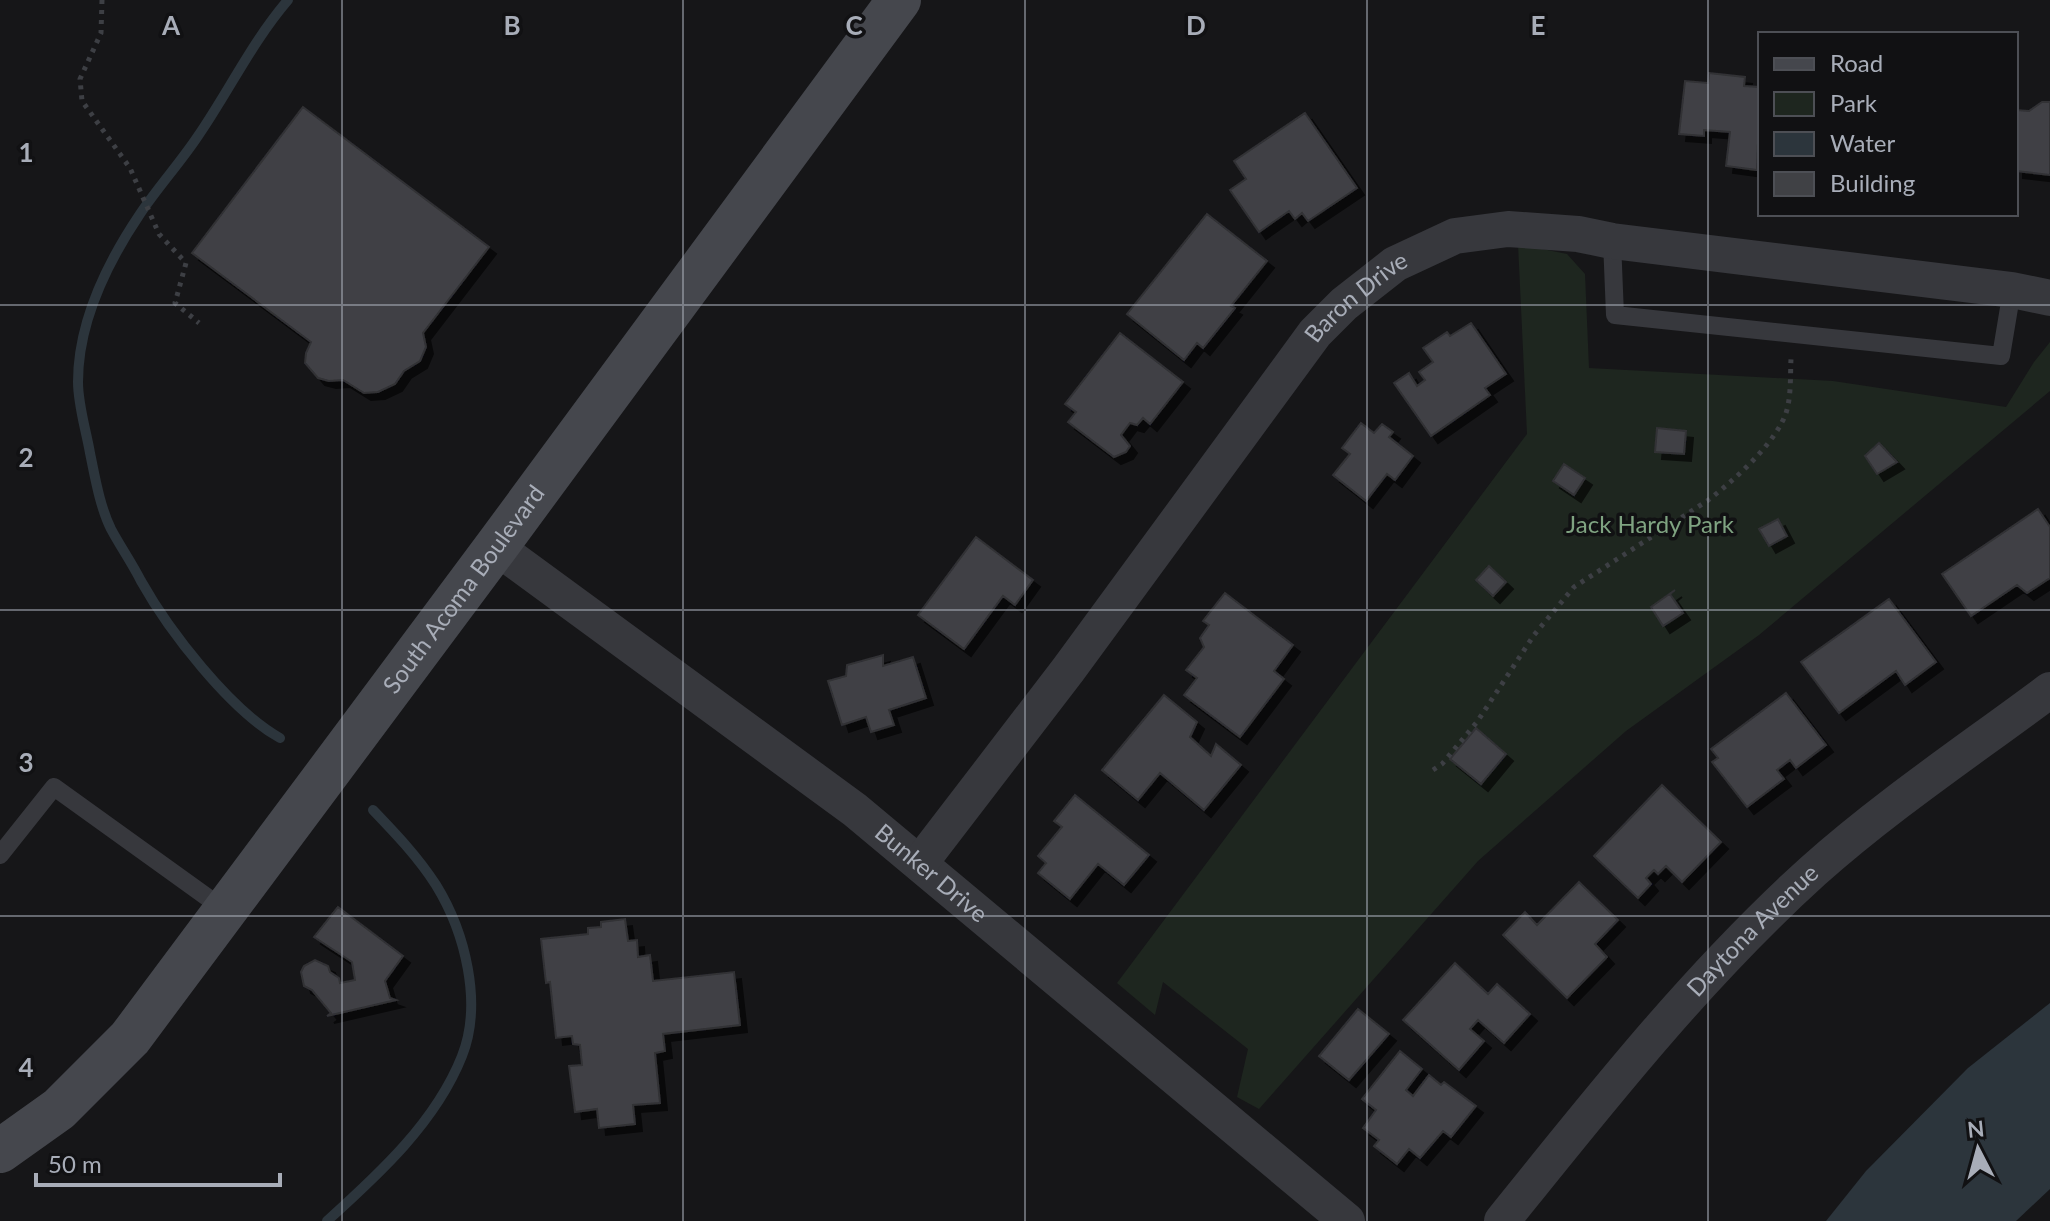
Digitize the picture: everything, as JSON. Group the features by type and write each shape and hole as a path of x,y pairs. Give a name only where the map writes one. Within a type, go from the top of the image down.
{"main road":[{"name":"South Acoma Boulevard","path":"0,1151 59,1109 130,1038 899,0"}],"street":[{"name":"Baron Drive","path":"920,863 1068,670 1315,333 1344,304 1395,264 1455,236 1508,229 1578,234 1612,241 2012,290 2050,298"},
{"name":"Bunker Drive","path":"496,547 855,810 1347,1221"},
{"name":"Daytona Avenue","path":"1502,1221 1628,1064 1747,935 1813,871 1864,828 2050,690"}],"lane":[{"path":"1612,241 1615,315 2001,356 2012,290"},
{"path":"0,855 54,787 225,910"}],"path":[{"path":"102,0 101,33 80,79 82,101 130,168 159,234 186,263 175,303 199,323"},
{"path":"1433,770 1442,764 1477,722 1534,635 1574,587 1707,501 1767,444 1784,420 1793,334"}],"green space":[{"name":"Jack Hardy Park","path":"1518,244 1567,254 1585,274 1589,368 1833,381 2006,407 2050,342 2050,391 1759,635 1626,731 1478,861 1259,1109 1237,1097 1248,1049 1163,982 1155,1015 1117,983 1527,434"}],"water":[{"path":"2050,1003 2050,1189 2016,1221 1826,1221 1866,1171 1968,1068"}],"building":[{"path":"1709,73 1745,77 1744,86 1758,87 1757,170 1726,166 1730,132 1704,130 1704,136 1679,134 1685,81 1708,83"},
{"path":"2042,102 2050,102 2050,175 2018,171 2018,110 2029,111"},
{"path":"303,107 489,247 423,333 426,347 420,361 404,371 395,384 378,392 364,393 343,380 318,378 305,363 311,342 192,253"},
{"path":"1305,113 1357,188 1308,221 1302,213 1295,219 1289,211 1259,232 1230,190 1246,179 1234,161"},
{"path":"1207,214 1267,261 1203,348 1197,343 1184,360 1127,314"},
{"path":"1471,323 1506,374 1485,388 1490,395 1431,436 1394,383 1409,373 1417,386 1425,380 1419,372 1433,362 1423,348 1447,332 1450,336"},
{"path":"1120,333 1183,382 1150,424 1143,418 1137,425 1130,423 1121,435 1130,446 1126,452 1114,457 1068,422 1076,412 1065,404"},
{"path":"1361,423 1374,433 1382,424 1393,432 1389,437 1413,456 1395,480 1387,474 1366,501 1333,475 1350,454 1342,448"},
{"path":"1657,428 1686,431 1684,454 1655,452"},
{"path":"1879,443 1897,462 1877,474 1865,456"},
{"path":"1564,464 1585,478 1574,495 1553,481"},
{"path":"2038,509 2050,527 2050,578 2027,593 2017,585 1971,616 1942,574"},
{"path":"1778,519 1787,536 1769,546 1759,529"},
{"path":"976,537 1033,580 1015,605 1003,596 964,649 918,615"},
{"path":"1489,566 1506,582 1493,596 1476,580"},
{"path":"1675,590 1670,594 1683,613 1663,626 1651,607"},
{"path":"1225,593 1293,645 1274,671 1284,679 1240,737 1184,695 1197,678 1186,670 1204,647 1200,638 1209,625 1203,621"},
{"path":"1889,599 1936,662 1905,685 1896,671 1839,713 1801,662"},
{"path":"883,655 883,666 913,657 926,698 889,710 894,725 871,732 866,717 842,725 828,681 846,676 847,665"},
{"path":"1786,693 1826,745 1796,768 1790,760 1777,770 1784,779 1747,807 1712,762 1718,758 1711,749"},
{"path":"1164,695 1197,722 1190,737 1211,756 1216,744 1241,765 1204,810 1160,773 1138,800 1102,770"},
{"path":"1476,728 1506,754 1481,784 1450,759"},
{"path":"1662,785 1721,842 1682,882 1666,866 1658,874 1654,870 1646,878 1651,884 1638,898 1594,856"},
{"path":"1075,795 1149,855 1124,885 1098,864 1070,899 1038,873 1046,863 1038,856 1062,827 1054,821"},
{"path":"1579,882 1618,920 1595,944 1607,957 1567,998 1503,935 1525,912 1537,925"},
{"path":"338,907 403,956 385,981 390,998 396,1000 327,1016 331,1013 312,990 304,986 301,972 304,966 315,960 328,966 340,983 355,980 352,962 314,937"},
{"path":"625,919 628,941 637,940 638,957 650,955 653,981 734,972 740,1025 663,1034 665,1051 655,1053 660,1103 633,1105 635,1124 599,1128 597,1109 575,1112 569,1066 582,1065 580,1045 573,1044 572,1036 556,1038 550,982 546,983 541,939 588,934 588,928 601,927 601,922"},
{"path":"1455,963 1488,994 1497,984 1530,1014 1504,1043 1478,1020 1470,1029 1484,1041 1459,1070 1403,1020"},
{"path":"1358,1009 1389,1034 1349,1080 1319,1056"},
{"path":"1400,1051 1422,1069 1406,1090 1413,1096 1429,1075 1441,1085 1444,1082 1476,1106 1451,1137 1443,1131 1420,1158 1409,1149 1397,1164 1374,1146 1379,1140 1363,1128 1376,1110 1362,1099"}],"waterway":[{"path":"280,738 241,709 202,668 153,601 115,535 98,492 78,382 79,359 89,315 116,252 288,0"},
{"path":"327,1221 386,1166 422,1125 451,1080 462,1056 471,1014 468,968 463,946 446,904 422,865 373,810"}]}
